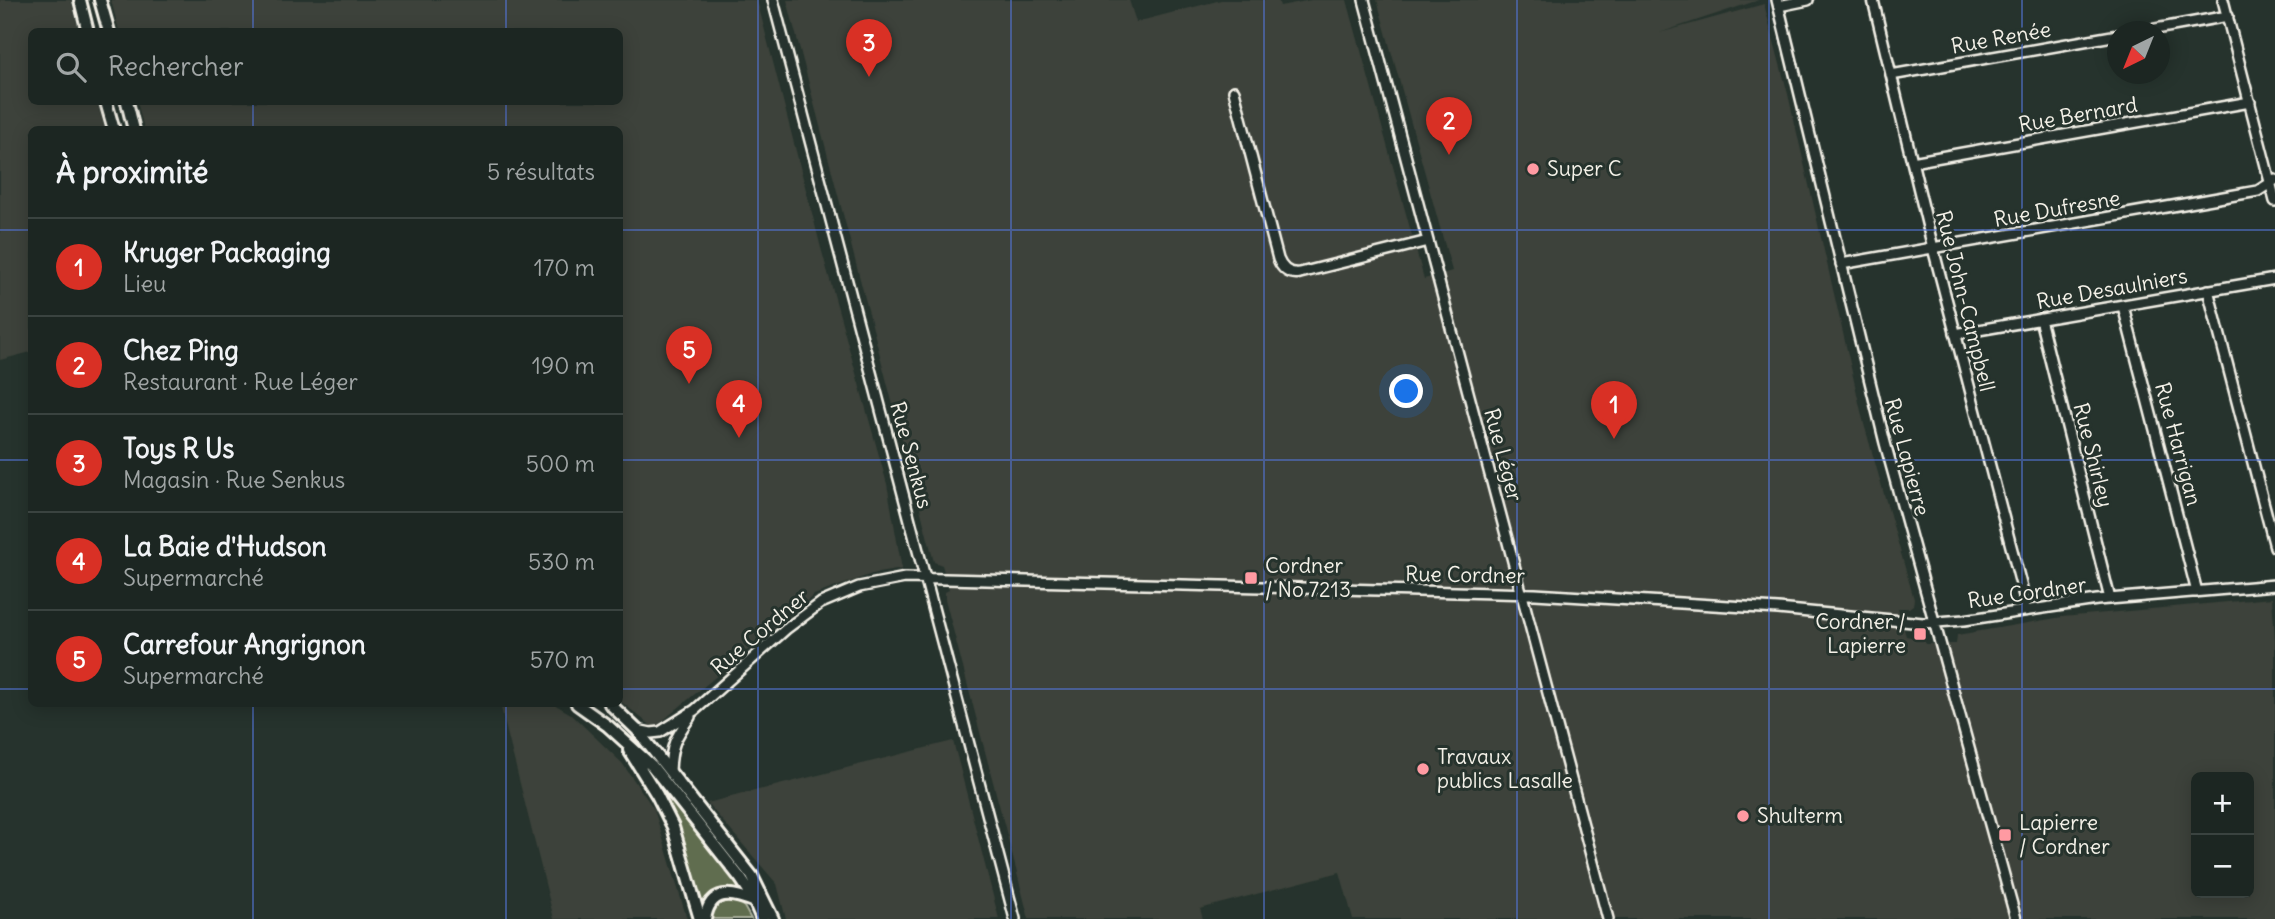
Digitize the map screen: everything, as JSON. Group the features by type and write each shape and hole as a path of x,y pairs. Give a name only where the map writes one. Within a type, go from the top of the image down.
{"main road":[{"path":"80,0 88,28"},
{"path":"100,0 107,28"},
{"path":"107,105 113,126"},
{"path":"128,105 133,126"},
{"path":"581,707 622,738 657,772 734,870 755,902 762,919"},
{"path":"613,707 638,730 752,876 774,919"},
{"path":"622,738 657,794 673,827 699,919"},
{"path":"705,919 711,902 726,894 736,894 755,902"}],"street":[{"name":"Rue Senkus","path":"773,0 1015,919"},
{"name":"Rue Léger","path":"1364,0 1608,919"},
{"path":"1778,3 1808,0"},
{"name":"Rue John-Campbell","path":"1873,0 2025,610"},
{"path":"2223,0 2273,182 2275,201"},
{"name":"Rue Lapierre","path":"1778,3 1885,443 2016,919"},
{"path":"2170,26 2228,16"},
{"name":"Rue Renée","path":"1891,75 2107,37"},
{"path":"1234,91 1278,259 1285,270 1300,273 1428,241"},
{"name":"Rue Bernard","path":"1912,162 2250,102"},
{"name":"Rue Dufresne","path":"1841,264 2258,191 2273,182"},
{"name":"Rue Desaulniers","path":"1955,334 2275,279"},
{"path":"2208,290 2275,547"},
{"name":"Rue Harrigan","path":"2123,306 2197,592"},
{"name":"Rue Shirley","path":"2040,319 2110,599"},
{"name":"Rue Cordner","path":"695,710 786,629 821,603 874,582 925,578 1522,593 1778,609 1935,623 2110,599 2275,585"},
{"path":"638,730 660,732 695,710"},
{"path":"670,771 674,739 695,710"}],"shaded area":[{"path":"0,0 71,0 78,28 28,28 28,105 98,105 104,126 28,126 28,353 0,360"},
{"path":"111,0 757,0 821,248 887,484 902,569 872,574 814,595 654,728 623,703 623,126 143,126 138,105 623,105 623,28 118,28"},
{"path":"787,0 1129,0 1136,22 1221,0 1278,0 1280,6 1311,0 1347,0 1424,279 1452,271 1377,0 1759,0 1659,33 1764,4 1788,94 1864,424 1914,599 1909,608 1898,608 1906,636 1924,640 1925,644 1956,644 1957,635 2062,617 2272,598 2275,639 2275,919 1353,919 1340,872 1200,909 1203,919 1029,919 945,599 945,592 949,590 942,565 934,562"},
{"path":"501,707 559,707 571,714 622,763 654,809 687,919 554,919"},
{"path":"953,741 999,919 786,919 777,884 707,803"}],"green space":[{"path":"650,771 742,888 740,891 728,889 717,892 702,909 647,772"},
{"path":"730,900 743,905 751,919 710,919 718,904"}],"place":[{"name":"Toys R Us","path":"869,77"},
{"name":"Chez Ping","path":"1449,155"},
{"name":"Super C","path":"1533,169"},
{"name":"Carrefour Angrignon","path":"689,384"},
{"name":"La Baie d'Hudson","path":"739,438"},
{"name":"Kruger Packaging","path":"1614,439"},
{"name":"Cordner / No 7213","path":"1251,578"},
{"name":"Cordner / Lapierre","path":"1920,634"},
{"name":"Travaux publics Lasalle","path":"1423,769"},
{"name":"Shulterm","path":"1743,816"},
{"name":"Lapierre / Cordner","path":"2005,835"}]}
